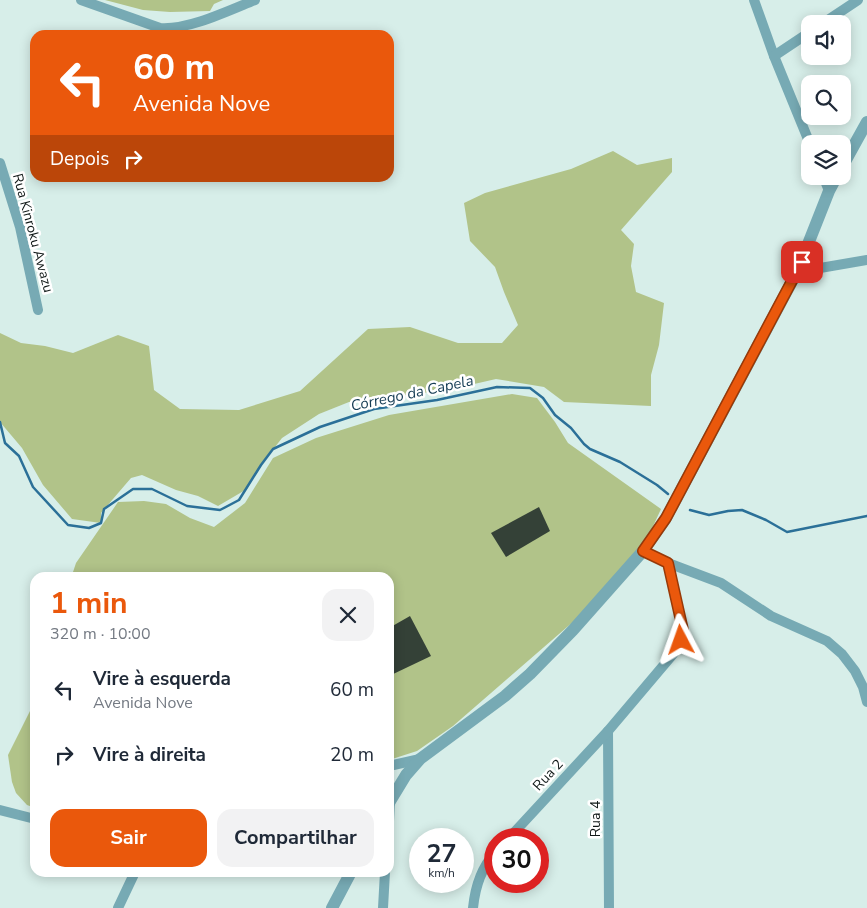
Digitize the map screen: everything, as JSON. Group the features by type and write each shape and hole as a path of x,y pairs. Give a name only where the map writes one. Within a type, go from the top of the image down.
{"street":[{"path":"81,0 160,28 169,28 218,16 255,0"},
{"path":"754,0 774,56 806,135"},
{"path":"836,15 858,0"},
{"path":"774,56 801,38"},
{"path":"851,151 867,122"},
{"name":"Rua Kinroku Awazu","path":"0,164 20,227 38,310"},
{"path":"827,185 829,191"},
{"path":"394,794 420,758 505,696 530,674 643,551 666,518 797,272 832,185"},
{"path":"797,272 867,260"},
{"path":"643,551 668,563 722,583 771,616 827,641 842,654 855,671 863,687 867,702"},
{"name":"Rua 2","path":"518,828 608,731 674,653 681,640 683,630 668,563"},
{"name":"Rua 4","path":"608,731 609,908"},
{"path":"394,765 420,758"},
{"path":"0,810 30,818"},
{"path":"473,908 478,882 484,868"},
{"path":"118,908 133,877"},
{"path":"332,908 348,877"},
{"path":"383,908 385,877"}],"green space":[{"path":"105,0 223,0 214,4 210,11 170,12 143,10"},
{"path":"613,151 637,165 672,158 672,172 621,230 634,244 631,266 636,292 664,303 659,345 651,375 651,406 564,402 544,387 496,379 448,390 349,402 319,414 282,438 261,465 247,489 218,506 198,496 176,490 142,475 131,478 101,513 101,523 72,519 43,485 22,448 0,422 0,333 21,343 45,346 73,353 118,335 149,346 154,390 180,409 239,410 300,391 368,329 410,327 458,343 502,343 518,325 495,267 470,241 464,203 485,193 571,169"},
{"path":"512,394 537,398 568,443 661,509 643,548 574,621 453,726 417,751 394,758 394,572 73,572 76,563 118,502 144,501 166,504 190,518 214,527 245,503 273,458 316,438 389,415"},
{"path":"30,711 30,806 16,793 12,782 8,755"}],"building":[{"path":"539,507 550,531 506,557 491,533"},
{"path":"410,616 431,656 394,674 394,625"}],"waterway":[{"name":"Córrego da Capela","path":"0,422 5,443 19,456 33,487 68,525 89,528 101,523 104,509 133,489 152,489 187,506 220,510 239,500 273,449 320,427 374,409 437,400 497,387 530,388 543,398 555,415 571,428 590,449 620,462 668,494"},
{"name":"Córrego da Capela","path":"690,510 709,515 742,510 766,520 787,532 867,516"}],"route":[{"path":"681,640 683,630 668,563 643,551 666,518 802,262"}]}
